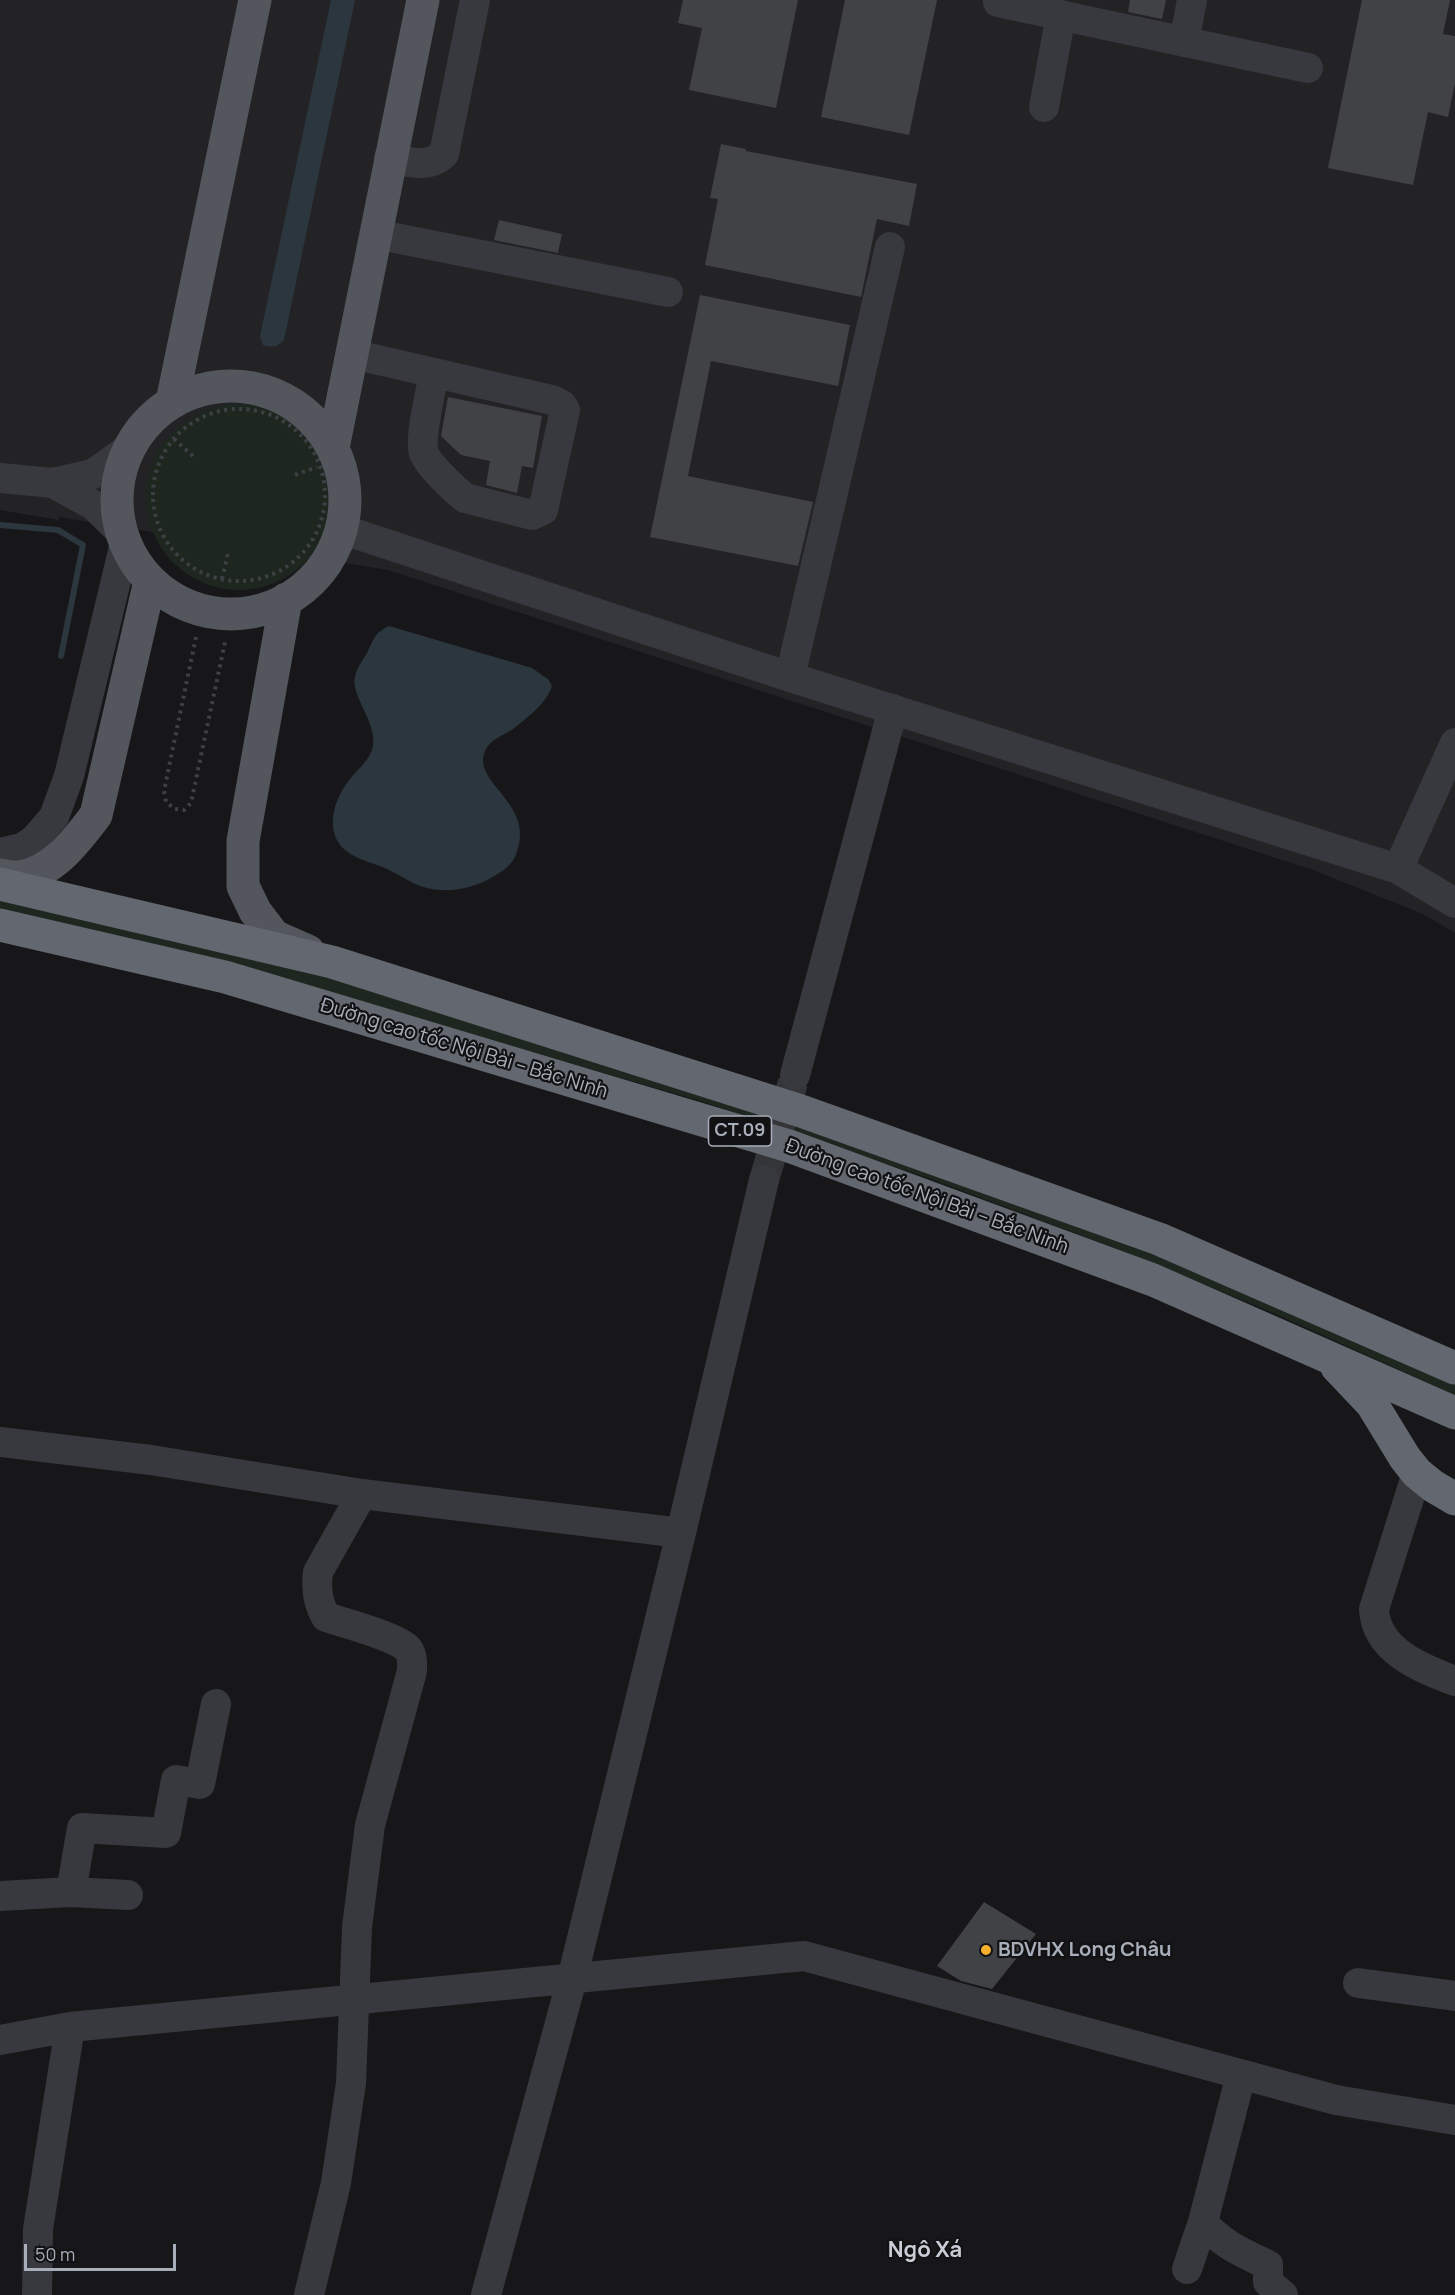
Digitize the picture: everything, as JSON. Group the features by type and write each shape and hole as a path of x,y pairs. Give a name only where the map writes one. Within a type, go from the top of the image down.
{"highway":[{"name":"Đường cao tốc Nội Bài – Bắc Ninh","path":"0,884 332,962 801,1110 1159,1239 1455,1368"},
{"name":"Đường cao tốc Nội Bài – Bắc Ninh","path":"0,925 225,977 789,1146 1153,1280 1455,1413"},
{"path":"1328,1357 1372,1404 1405,1458 1417,1473 1455,1499"}],"main road":[{"path":"172,402 255,0"},
{"path":"326,457 352,354 389,158 423,0"},
{"path":"234,386 263,391 290,402 320,428 326,457 344,484 345,506 342,529 332,554 320,570 307,585 286,599 263,609 246,613 213,612 181,602 167,594 150,580 132,558 123,538 116,504 119,476 128,449 146,423 172,402 214,387 234,386"},
{"path":"0,875 20,877 49,866 73,845 96,815 150,580"},
{"path":"286,599 243,841 243,886 255,911 274,936 332,962"}],"street":[{"path":"389,158 423,164 437,160 444,153 476,0"},
{"path":"1184,42 1192,0"},
{"path":"998,2 1308,68"},
{"path":"1044,107 1061,15"},
{"path":"375,234 668,292"},
{"path":"790,677 890,247"},
{"path":"352,354 552,400 562,405 564,410 543,510 532,515 465,498 430,462 424,453 423,442 434,373"},
{"path":"0,478 54,483 93,474 128,449"},
{"path":"0,853 22,848 34,840 54,817 69,776 123,538 93,505 54,483"},
{"path":"342,529 790,677 1398,869 1455,903"},
{"path":"795,1075 894,709"},
{"path":"1398,869 1455,743"},
{"path":"486,2295 572,1979 764,1180"},
{"path":"0,1442 151,1460 362,1494 681,1533"},
{"path":"1417,1473 1374,1609 1375,1622 1389,1645 1418,1667 1455,1681"},
{"path":"309,2295 338,2172 351,2083 357,1927 370,1826 412,1671 409,1649 398,1642 326,1617 321,1608 316,1584 318,1572 362,1494"},
{"path":"71,1892 82,1828 166,1833 176,1780 200,1784 216,1704"},
{"path":"0,1896 71,1892 128,1894"},
{"path":"0,2040 70,2027 804,1956 1336,2100 1455,2120"},
{"path":"1358,1983 1455,1996"},
{"path":"37,2295 38,2229 70,2027"},
{"path":"1187,2270 1203,2222 1241,2075"},
{"path":"1203,2222 1225,2244 1268,2265 1268,2282 1282,2295"}],"path":[{"path":"233,410 257,412 280,421 295,431 311,450 326,457 323,508 316,532 303,552 285,567 262,578 238,581 222,579 202,573 182,560 166,542 156,519 152,495 153,483 160,460 174,439 192,424 214,413 233,410"},
{"path":"174,439 194,457"},
{"path":"295,475 326,457"},
{"path":"222,579 228,553"},
{"path":"196,637 164,791 166,802 174,809 184,810 191,803 225,642"}],"shaded area":[{"path":"0,0 1455,0 1455,933 1423,914 1313,870 388,570 59,517 59,520 0,510"},
{"path":"331,0 355,0 284,340 272,347 266,346 263,345 260,336"},
{"path":"239,404 257,406 274,412 290,420 304,432 316,446 324,462 330,479 332,497 330,515 324,532 316,548 304,562 290,574 274,582 257,588 239,590 221,588 204,582 188,574 174,562 162,548 154,532 148,515 146,497 148,479 154,462 162,446 174,432 188,420 204,412 221,406"},
{"path":"389,626 532,668 549,680 552,686 536,710 513,729 493,741 485,751 483,763 487,774 512,809 518,822 520,838 515,857 508,867 472,886 453,890 423,887 351,854 336,838 333,815 338,799 345,785 367,760 373,746 371,728 356,692 356,674 375,637"},
{"path":"0,899 315,974 607,1059 1073,1219 1455,1380 1455,1395 1269,1311 1125,1252 923,1176 707,1103 389,1010 0,910"}],"building":[{"path":"683,0 798,0 776,108 689,90 702,28 678,23"},
{"path":"845,0 937,0 909,135 821,117"},
{"path":"1130,0 1166,0 1162,19 1128,12"},
{"path":"1362,0 1450,0 1443,34 1455,36 1455,83 1448,117 1428,112 1413,185 1328,168"},
{"path":"721,144 746,149 746,151 917,184 909,226 877,219 861,297 705,265 718,199 710,198"},
{"path":"499,220 562,234 558,253 494,240"},
{"path":"700,295 850,325 838,386 711,361 688,476 813,502 798,566 650,537"},
{"path":"448,397 542,416 533,468 522,466 517,493 486,485 490,461 461,455 441,436"},
{"name":"BDVHX Long Châu","path":"984,1902 1036,1934 992,1989 961,1981 937,1966"}],"waterway":[{"path":"0,525 58,530 83,545 61,656"}],"tunnel":[{"path":"764,1180 793,1082"}],"place":[{"name":"BDVHX Long Châu","path":"986,1950"}],"district":[{"name":"Ngô Xá","path":"925,2251"}]}
